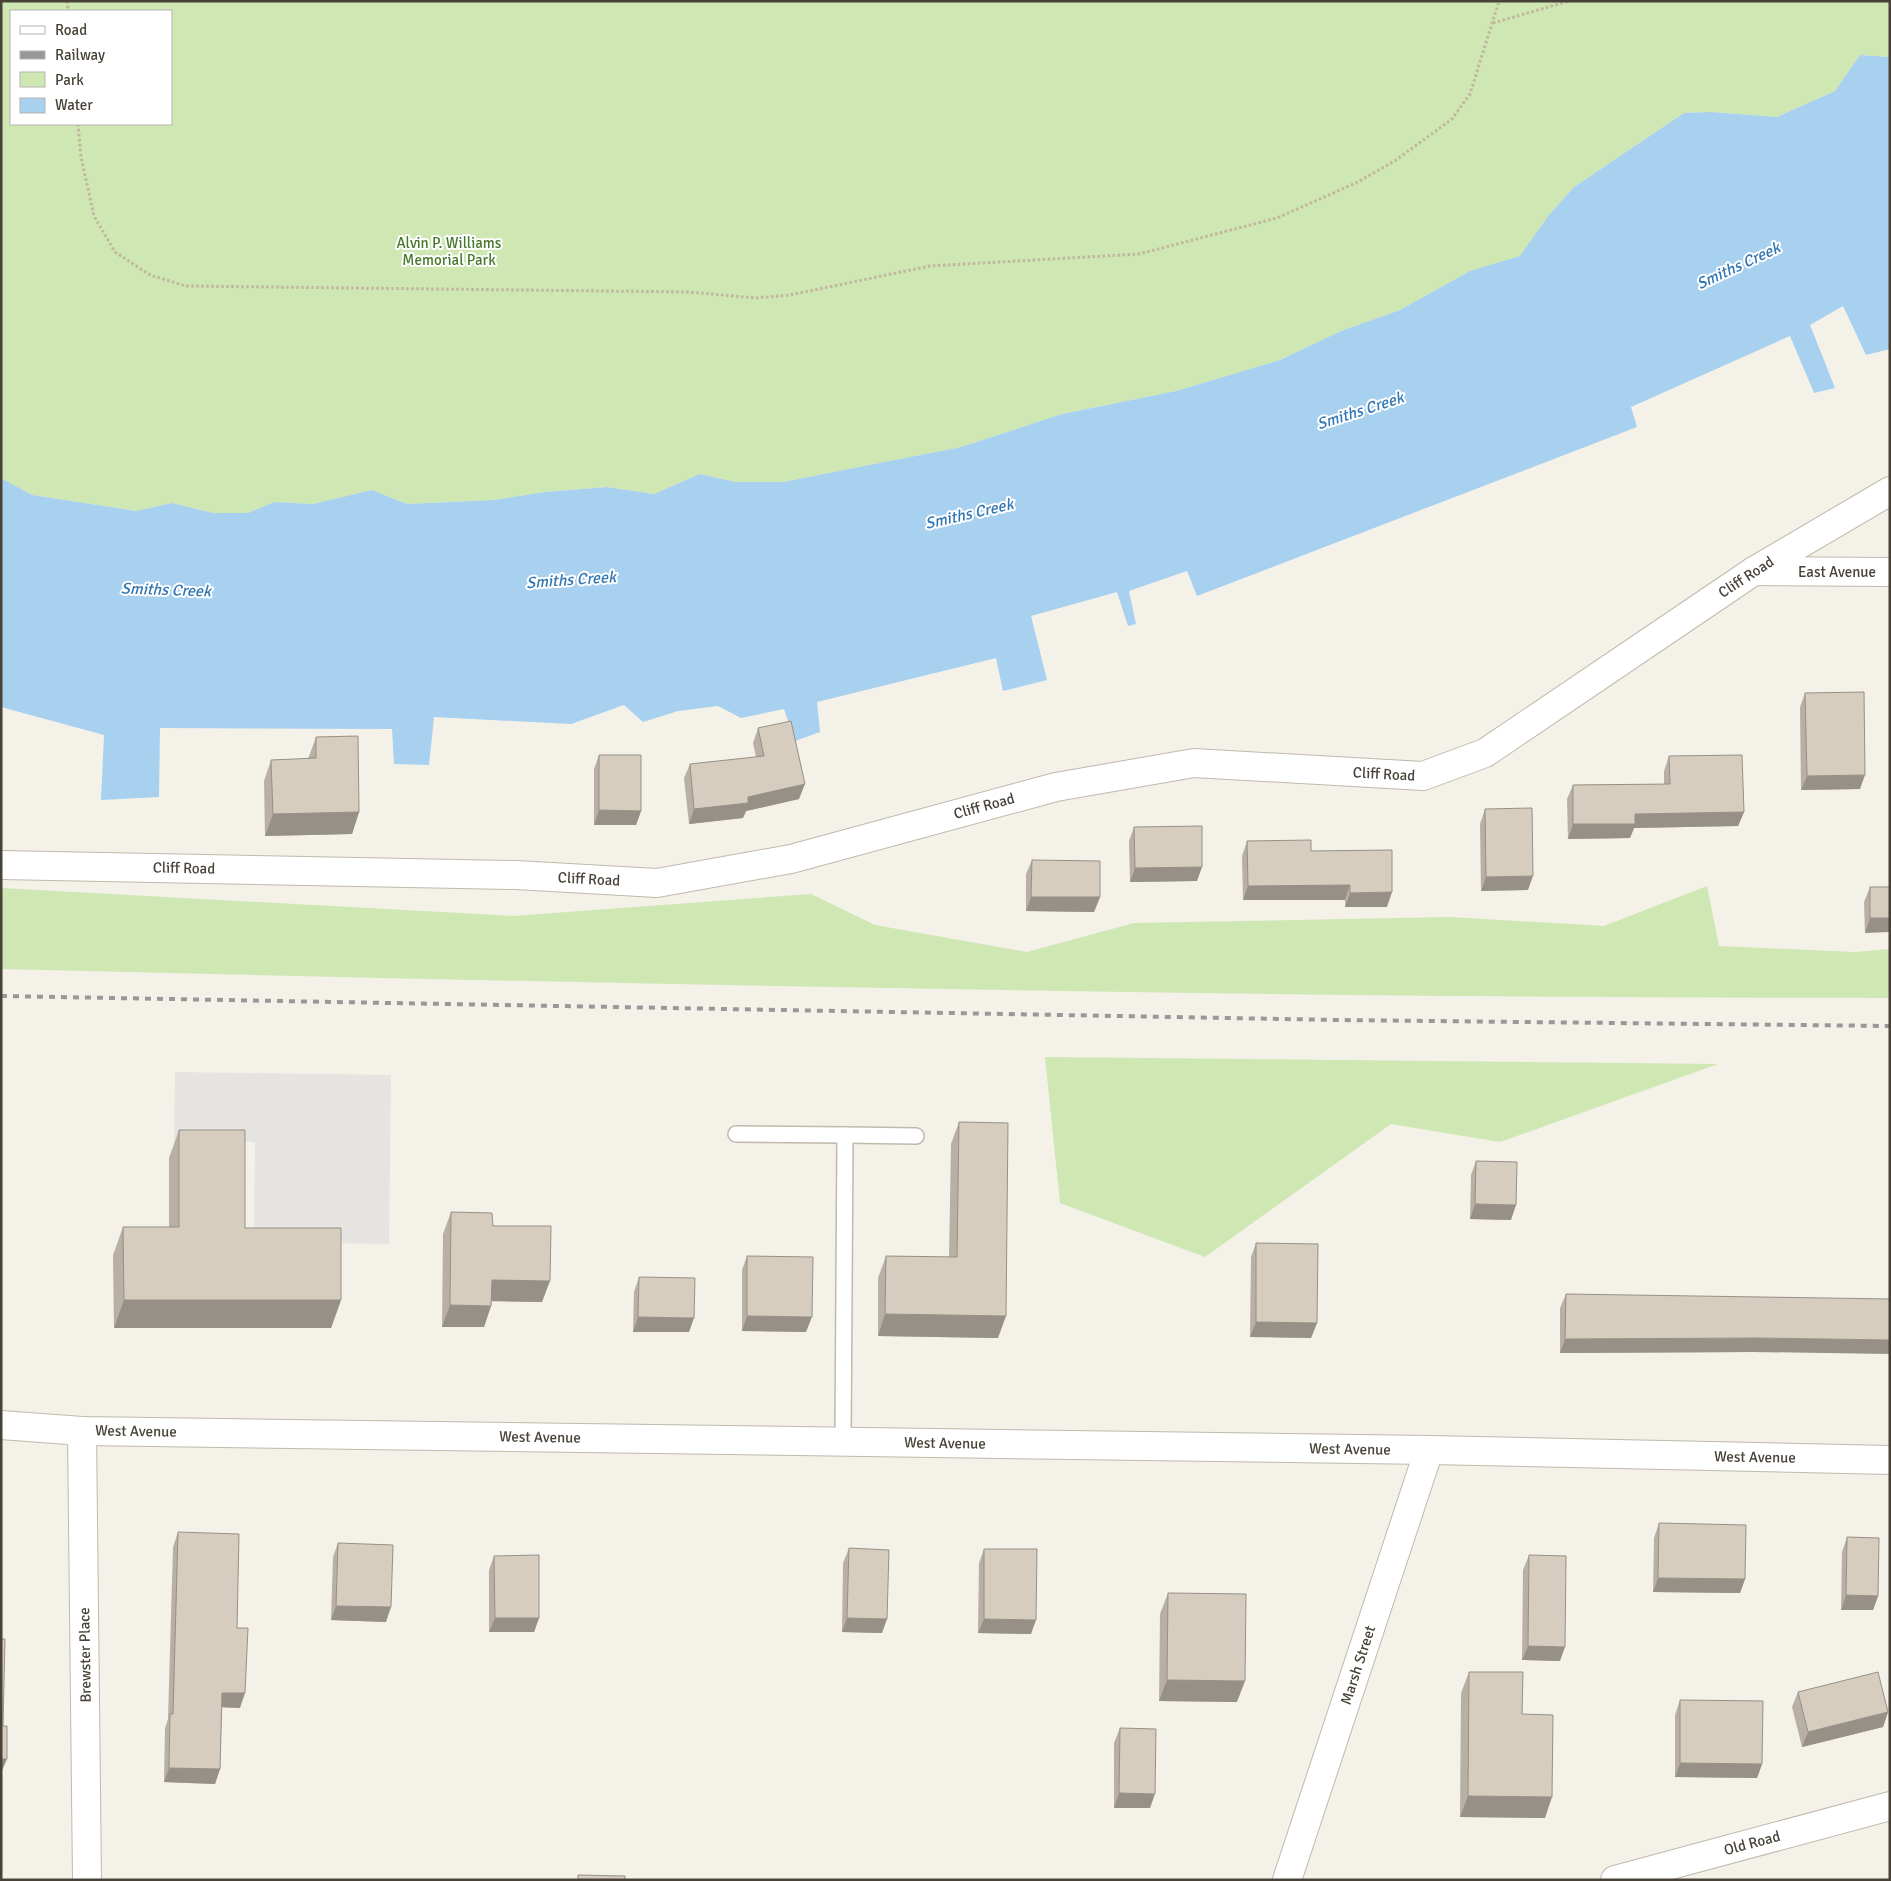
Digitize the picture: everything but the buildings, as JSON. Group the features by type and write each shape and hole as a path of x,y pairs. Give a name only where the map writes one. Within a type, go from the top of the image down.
{"street":[{"name":"Cliff Road","path":"1,865 516,875 657,882 791,859 1056,787 1194,763 1423,776 1485,753 1754,571 1890,490"},
{"name":"East Avenue","path":"1754,571 1890,572"},
{"name":"West Avenue","path":"1,1425 82,1431 1429,1450 1890,1460"},
{"name":"Brewster Place","path":"82,1431 87,1880"},
{"name":"Marsh Street","path":"1286,1880 1429,1450"},
{"name":"Old Road","path":"1615,1880 1890,1806"}],"lane":[{"path":"736,1134 916,1136"},
{"path":"843,1442 845,1135"}],"path":[{"path":"78,125 81,157 94,216 115,252 150,275 186,286 689,292 756,298 790,295 930,266 1139,254 1277,218 1358,182 1396,160 1452,119 1470,94 1499,1"},
{"path":"1493,23 1568,1"}],"green space":[{"name":"Alvin P. Williams Memorial Park","path":"1,1 1890,1 1890,57 1860,55 1835,91 1777,117 1711,112 1684,113 1574,187 1549,215 1521,256 1470,271 1400,310 1341,331 1280,360 1176,391 1062,414 961,447 783,482 736,482 700,474 654,494 607,487 545,492 494,500 407,504 372,490 313,504 274,502 248,513 213,513 172,503 136,511 32,495 1,478"},
{"path":"1707,886 1719,946 1855,952 1890,949 1890,998 1182,993 709,985 1,969 1,888 513,916 811,894 875,925 1027,952 1134,923 1450,917 1604,926"},
{"path":"1045,1057 1718,1064 1500,1142 1391,1124 1205,1257 1060,1203"}],"shaded area":[{"path":"175,1072 391,1075 389,1244 254,1242 255,1142 174,1141"}],"water":[{"name":"Smiths Creek","path":"1860,55 1890,57 1890,349 1866,355 1843,306 1810,325 1835,388 1814,393 1790,336 1631,407 1637,427 1197,596 1187,571 1129,591 1136,624 1128,626 1117,592 1031,616 1047,680 1003,691 996,658 817,702 820,732 795,741 784,709 741,718 718,706 678,711 643,722 624,705 571,724 434,717 429,765 394,764 392,729 160,728 159,797 101,800 104,735 1,707 1,478 32,495 136,511 172,503 213,513 248,513 274,502 313,504 372,490 407,504 494,500 545,492 607,487 654,494 700,474 736,482 783,482 961,447 1062,414 1176,391 1280,360 1341,331 1400,310 1470,271 1520,256 1549,215 1574,187 1684,113 1711,112 1777,117 1835,91"}],"railway":[{"path":"1,996 1339,1020 1890,1026"}]}
